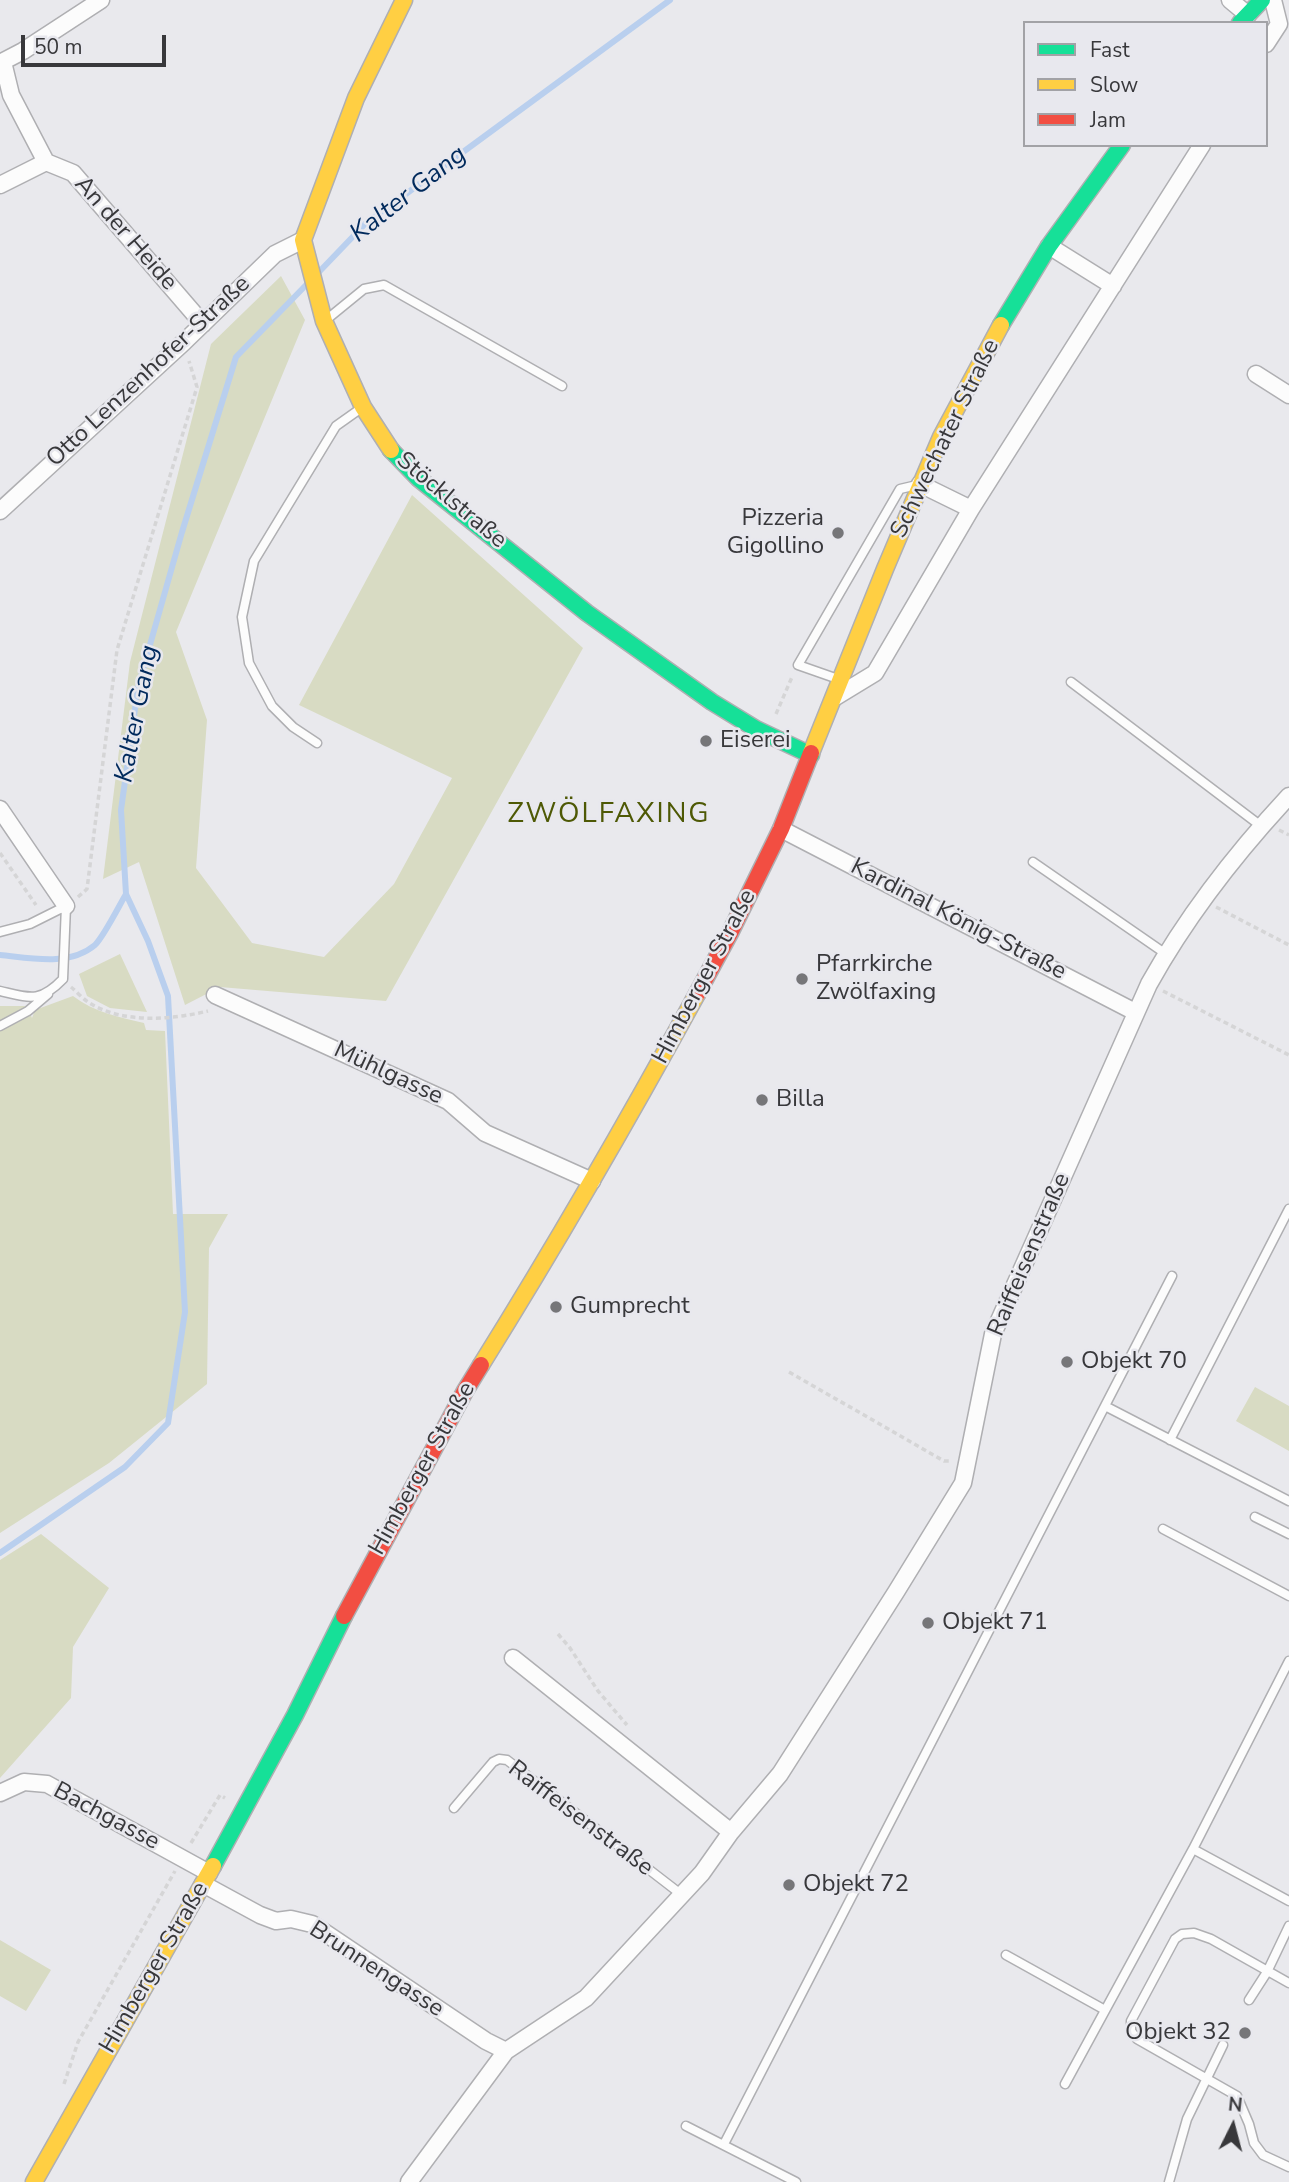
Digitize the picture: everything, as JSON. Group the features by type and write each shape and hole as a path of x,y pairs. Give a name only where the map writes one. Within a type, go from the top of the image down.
{"main road":[{"path":"303,240 356,98 404,0"},
{"path":"1244,19 1262,0"},
{"name":"Schwechater Straße","path":"811,755 941,437 1002,324 1049,246 1121,147"},
{"name":"Stöcklstraße","path":"303,240 324,321 363,407 386,445 418,478 587,613 712,702 755,729 811,755"},
{"name":"Himberger Straße","path":"34,2182 295,1716 368,1569 465,1391 553,1250 628,1121 730,933 781,829 811,755"}],"street":[{"path":"46,162 11,95 2,62 101,0"},
{"path":"1230,0 1244,19"},
{"path":"1268,41 1279,24 1273,0"},
{"path":"833,699 875,673 971,509 1201,147"},
{"name":"An der Heide","path":"0,185 46,162 73,173 203,324"},
{"name":"Otto Lenzenhofer-Straße","path":"0,511 184,342 275,254 303,240"},
{"path":"1049,246 1113,286"},
{"path":"1256,374 1289,395"},
{"path":"920,484 971,509"},
{"name":"Raiffeisenstraße","path":"409,2182 506,2051 586,1998 702,1873 731,1832 780,1773 889,1603 963,1483 993,1334 1149,984 1203,900 1261,826 1289,796"},
{"path":"0,810 66,906"},
{"name":"Kardinal König-Straße","path":"781,829 1135,1013"},
{"name":"Mühlgasse","path":"215,995 448,1101 485,1133 592,1181"},
{"path":"513,1658 731,1832"},
{"name":"Bachgasse","path":"0,1793 24,1782 47,1784 182,1858 206,1878"},
{"name":"Brunnengasse","path":"206,1878 260,1915 276,1921 291,1919 312,1924 486,2041 506,2051"}],"lane":[{"path":"324,321 363,289 384,285 562,386"},
{"path":"317,743 293,727 272,706 249,663 242,617 254,561 336,426 363,407"},
{"path":"841,680 797,665 900,489 920,484"},
{"path":"1071,682 1261,826"},
{"path":"1033,862 1166,954"},
{"path":"0,932 30,924 66,906 63,979 28,1011 0,1026"},
{"path":"0,991 26,997 48,994"},
{"path":"1170,1440 1289,1209"},
{"path":"724,2144 1172,1276"},
{"path":"1105,1406 1289,1501"},
{"path":"1255,1517 1289,1534"},
{"path":"1163,1529 1289,1596"},
{"path":"1065,2084 1193,1849 1289,1661"},
{"name":"Raiffeisenstraße","path":"454,1808 493,1762 499,1759 507,1760 682,1895"},
{"path":"1193,1849 1289,1902"},
{"path":"1248,2000 1267,1972 1289,1926"},
{"path":"1289,1983 1211,1939 1194,1933 1182,1934 1175,1939 1131,2021 1136,2039 1237,2096 1249,2123 1254,2143 1263,2155 1289,2167"},
{"path":"1006,1955 1105,2010"},
{"path":"1169,2182 1187,2119 1223,2045"},
{"path":"687,2126 796,2182"}],"path":[{"path":"0,853 39,909 66,906 87,889 117,650 197,387 184,342"},
{"path":"781,719 775,713 797,665"},
{"path":"1203,900 1289,945"},
{"path":"63,979 88,1002 117,1013 159,1019 180,1018"},
{"path":"1149,984 1289,1055"},
{"path":"789,1372 944,1461 968,1461"},
{"path":"558,1634 598,1691 632,1731"},
{"path":"63,2086 78,2042 220,1795 244,1809"}],"green space":[{"path":"281,276 305,320 176,632 207,720 196,868 252,943 324,957 394,884 452,778 299,705 412,495 583,648 386,1001 220,987 185,1005 139,862 103,879 130,662 211,344"},
{"path":"120,954 147,1012 110,1008 87,996 79,974"},
{"path":"73,996 98,1010 144,1023 146,1030 165,1031 173,1214 228,1214 209,1248 207,1384 109,1463 0,1533 0,1006 27,1006 32,1018 35,1010"},
{"path":"1255,1387 1289,1406 1289,1451 1236,1421"},
{"path":"41,1534 109,1588 73,1647 71,1698 0,1778 0,1560"},
{"path":"0,1940 51,1970 26,2011 0,1996"}],"waterway":[{"name":"Kalter Gang","path":"318,273 365,224 670,0"},
{"name":"Kalter Gang","path":"0,1553 125,1467 168,1423 185,1312 168,996 148,941 126,894 121,810 138,687 236,357 308,283"},
{"path":"0,955 61,959 85,952 99,941 126,894"}],"traffic: fast":[{"path":"1242,21 1262,0"},
{"path":"1001,325 1049,246 1121,147"},
{"path":"391,450 418,478 587,613 712,702 756,729 811,755"},
{"path":"213,1866 295,1715 344,1616"}],"traffic: slow":[{"path":"391,450 363,407 324,321 303,240 356,98 404,0"},
{"path":"811,753 941,437 1001,325"},
{"path":"481,1365 592,1181 697,994"},
{"path":"34,2182 213,1866"}],"traffic: jam":[{"path":"697,994 781,829 811,753"},
{"path":"344,1616 481,1365"}],"place":[{"name":"Pizzeria Gigollino","path":"838,533"},
{"name":"Eiserei","path":"706,741"},
{"name":"Pfarrkirche Zwölfaxing","path":"802,979"},
{"name":"Billa","path":"762,1100"},
{"name":"Gumprecht","path":"556,1307"},
{"name":"Objekt 70","path":"1067,1362"},
{"name":"Objekt 71","path":"928,1623"},
{"name":"Objekt 72","path":"789,1885"},
{"name":"Objekt 32","path":"1245,2033"}],"district":[{"name":"ZWÖLFAXING","path":"609,815"}]}
